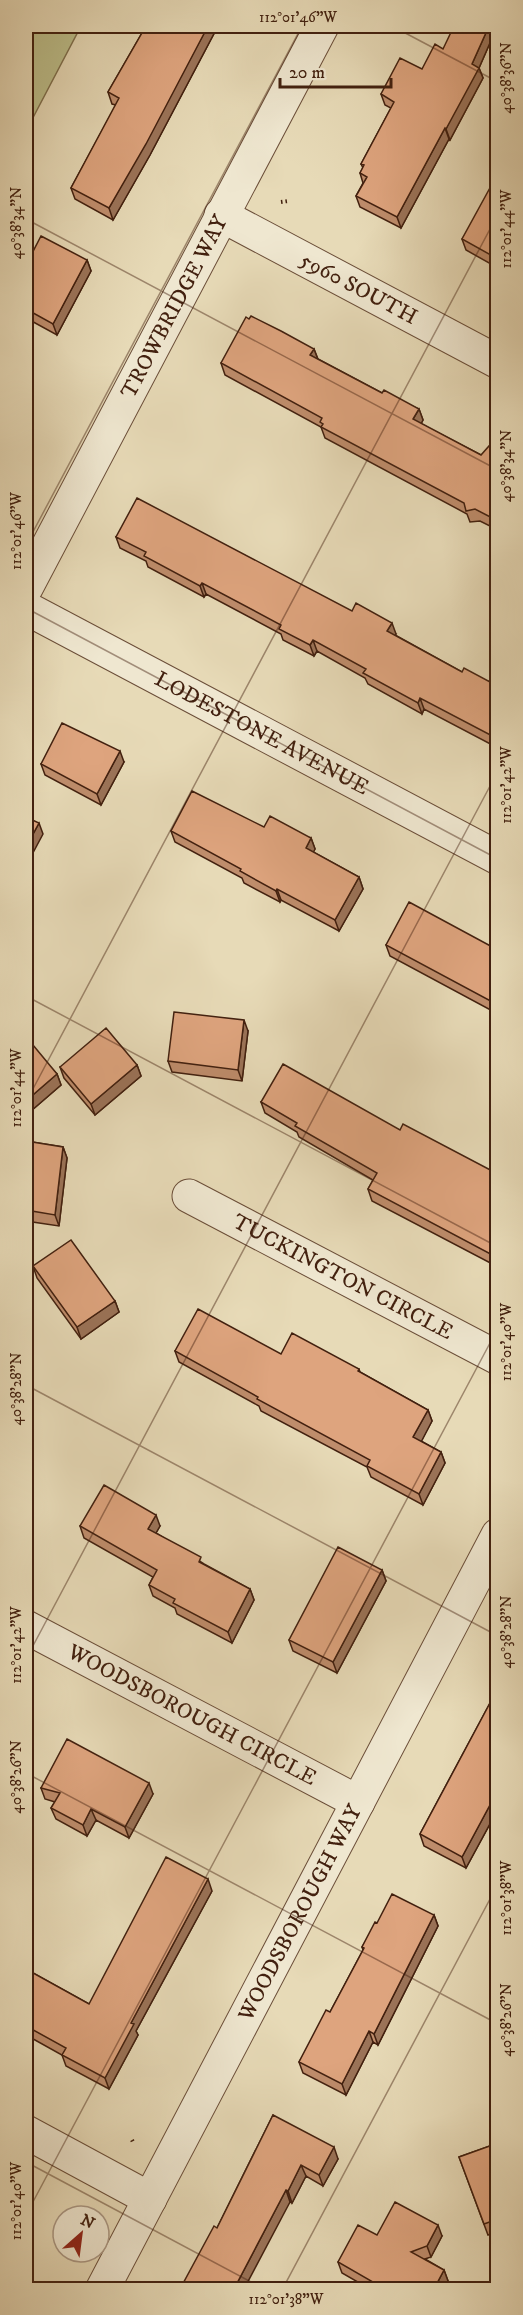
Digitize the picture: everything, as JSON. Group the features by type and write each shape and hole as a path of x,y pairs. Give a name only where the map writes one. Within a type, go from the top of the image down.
{"street":[{"name":"TROWBRIDGE WAY","path":"26,588 322,26"},
{"name":"5960 SOUTH","path":"221,215 498,362"},
{"name":"LODESTONE AVENUE","path":"26,608 498,858"},
{"name":"TUCKINGTON CIRCLE","path":"189,1196 498,1358"},
{"name":"WOODSBOROUGH WAY","path":"102,2289 498,1535"},
{"name":"WOODSBOROUGH CIRCLE","path":"26,1627 358,1802"},
{"path":"26,2132 150,2199"}],"path":[{"path":"281,202 288,201"}],"green space":[{"path":"26,26 81,26 26,131"}],"building":[{"path":"146,26 208,26 146,144 109,208 71,188 119,98 108,92"},
{"path":"454,26 489,26 472,64 479,68 397,217 356,196 367,177 360,173 364,165 361,164 394,102 381,94 400,58 422,69 435,44 443,49"},
{"path":"491,186 498,190 498,259 462,239"},
{"path":"41,236 87,260 53,324 26,309 26,265"},
{"path":"251,316 314,349 310,355 382,393 384,390 419,409 413,419 481,455 489,446 498,450 498,521 475,509 466,511 464,503 321,427 322,418 221,363 246,317 249,319"},
{"path":"137,498 352,611 356,603 392,623 387,631 462,672 464,668 490,682 498,667 498,739 420,698 418,703 363,673 366,669 313,640 310,645 279,629 281,625 202,583 200,586 144,556 146,552 116,537"},
{"path":"62,723 120,751 97,794 41,764"},
{"path":"192,791 264,827 270,816 311,838 306,848 359,877 335,920 277,889 276,891 171,831"},
{"path":"26,817 39,823 26,847"},
{"path":"409,902 498,950 498,1005 386,945"},
{"path":"174,1012 244,1020 238,1070 168,1061"},
{"path":"106,1028 137,1065 91,1104 60,1067"},
{"path":"28,1039 57,1074 27,1100 26,1041"},
{"path":"283,1064 400,1130 403,1124 498,1174 498,1258 368,1189 377,1173 295,1126 297,1123 261,1102"},
{"path":"26,1141 63,1147 55,1215 26,1210"},
{"path":"71,1240 115,1301 77,1327 33,1266"},
{"path":"198,1309 281,1354 292,1333 428,1410 413,1437 441,1452 419,1494 367,1466 370,1460 257,1399 258,1397 175,1351"},
{"path":"104,1485 156,1515 148,1529 201,1557 199,1562 250,1589 228,1632 173,1603 175,1599 149,1585 157,1570 80,1526"},
{"path":"338,1547 382,1570 333,1662 289,1640"},
{"path":"498,1688 498,1790 462,1857 420,1834"},
{"path":"67,1739 149,1783 125,1827 91,1809 83,1825 51,1808 60,1793 41,1788"},
{"path":"166,1857 208,1879 131,2023 134,2024 105,2078 62,2055 66,2048 26,2026 26,1969 89,2004"},
{"path":"392,1894 434,1915 374,2034 369,2031 342,2084 299,2062 326,2010 330,2012 375,1922 377,1923"},
{"path":"273,2115 334,2147 319,2175 301,2165 234,2289 180,2289 214,2226 217,2228"},
{"path":"498,2143 498,2219 484,2224 459,2157"},
{"path":"395,2202 438,2225 427,2246 411,2252 444,2270 434,2289 385,2289 338,2262 358,2225 377,2235"}]}
